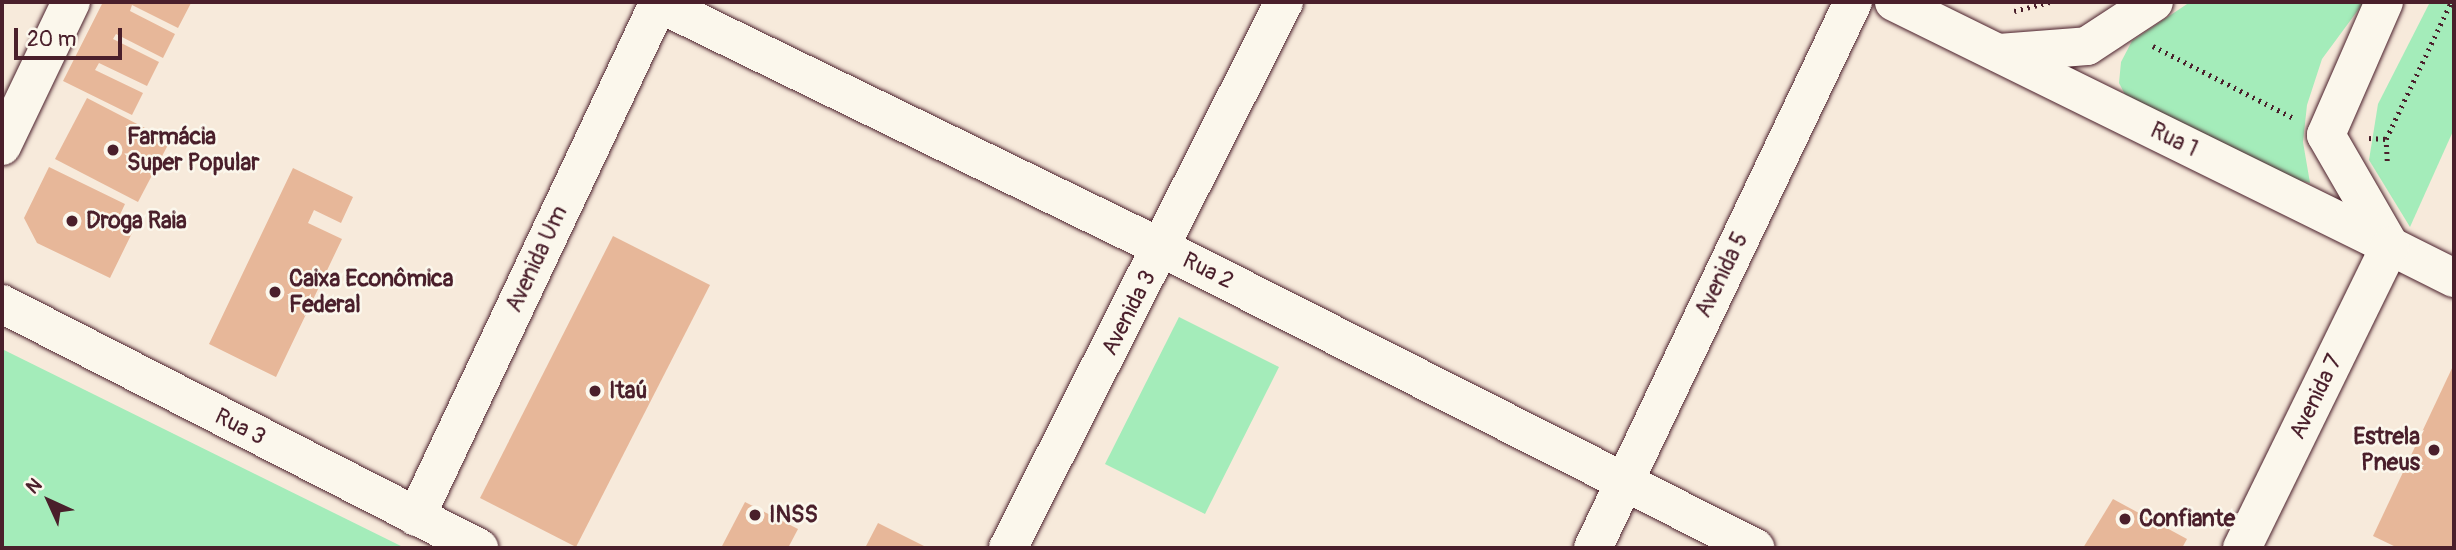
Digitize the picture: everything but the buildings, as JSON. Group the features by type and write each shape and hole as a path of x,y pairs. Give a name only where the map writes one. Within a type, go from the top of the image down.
{"street":[{"path":"2,146 71,2"},
{"name":"Rua 2","path":"658,2 1162,248 1755,548"},
{"name":"Avenida Um","path":"416,517 658,2"},
{"name":"Avenida 3","path":"1008,548 1284,2"},
{"name":"Avenida 5","path":"1593,548 1853,2"},
{"name":"Rua 1","path":"1894,2 2454,278"},
{"path":"2384,2 2326,135 2390,246"},
{"path":"1998,54 2087,46 2140,11"},
{"name":"Avenida 7","path":"2242,548 2390,246"},
{"name":"Rua 3","path":"2,304 480,548"}],"path":[{"path":"2004,14 2050,2"},
{"path":"2387,166 2386,139 2451,2"},
{"path":"2140,11 2150,44 2326,135 2386,139"}],"green space":[{"path":"2190,2 2364,2 2322,59 2307,105 2303,142 2310,183 2280,176 2129,102 2119,83 2121,62 2132,41"},
{"path":"2430,2 2454,2 2454,129 2410,227 2369,160 2378,104"},
{"path":"1179,317 1279,367 1205,514 1105,464"},
{"path":"2,349 405,548 2,548"}],"place":[{"name":"Farmácia Super Popular","path":"113,150"},
{"name":"Droga Raia","path":"72,221"},
{"name":"Caixa Econômica Federal","path":"275,292"},
{"name":"Itaú","path":"595,391"},
{"name":"Estrela Pneus","path":"2434,450"},
{"name":"INSS","path":"755,515"},
{"name":"Confiante","path":"2125,519"}]}
